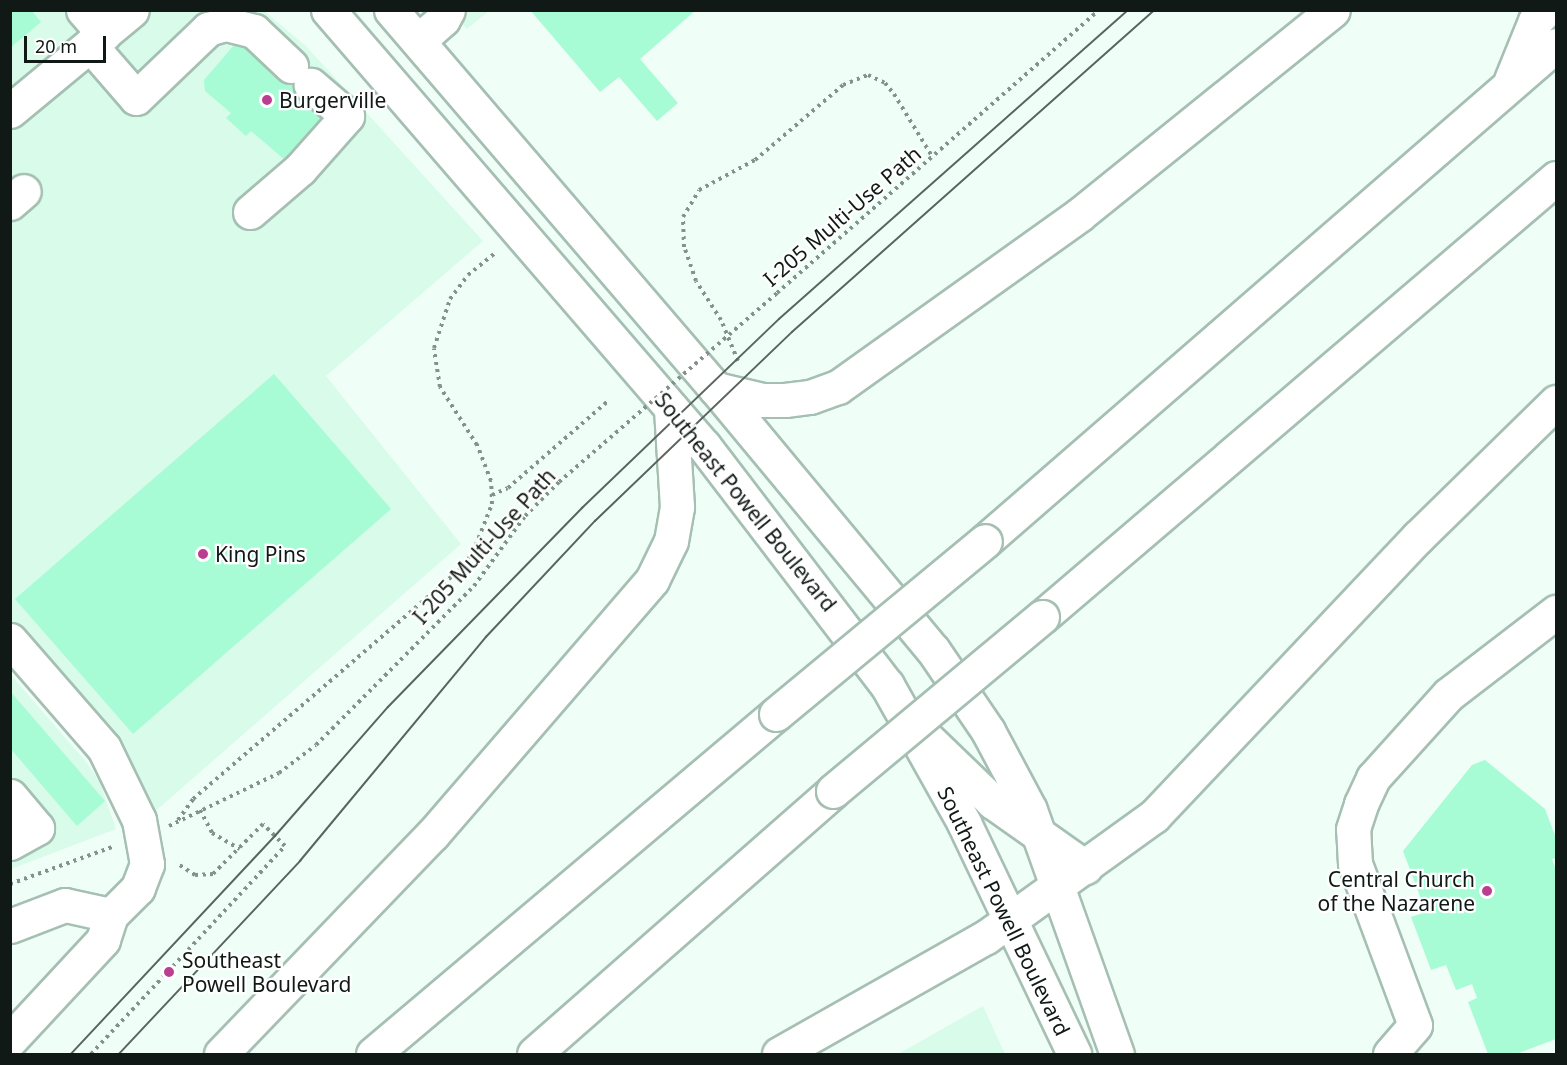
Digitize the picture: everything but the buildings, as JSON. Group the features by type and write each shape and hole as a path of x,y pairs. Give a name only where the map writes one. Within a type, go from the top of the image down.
{"main road":[{"path":"10,111 92,30 132,10"},
{"name":"Southeast Powell Boulevard","path":"328,10 671,408 820,593 909,721 964,823 1074,1054"},
{"name":"Southeast Powell Boulevard","path":"391,10 716,389 933,650 988,731 1039,834 1059,885 1117,1054"},
{"path":"417,41 444,19 448,10"},
{"path":"1290,42 1314,10"},
{"path":"716,389 770,400 810,397 838,387 1078,215 1290,42 1333,10"},
{"path":"1510,82 1535,21 1546,10"},
{"path":"92,30 136,98 208,29 226,24 254,31 347,116 300,169 250,212"},
{"path":"374,1054 776,714 985,541 1510,82 1557,45"},
{"path":"534,1054 833,791 1042,617 1557,178"},
{"path":"779,1054 1009,920 1154,816 1418,537 1557,402"},
{"path":"221,1054 432,835 652,580 671,541 677,507 671,408"},
{"path":"1389,1054 1415,1025 1355,864 1353,829 1361,804 1372,778 1449,694 1557,612"},
{"path":"10,640 104,748 129,792 144,835 147,864 143,878 126,904 111,915 102,940 10,1040"},
{"path":"909,721 961,775 1085,867"},
{"path":"10,795 37,828 10,843"},
{"path":"10,926 65,904 111,915"}],"path":[{"name":"I-205 Multi-Use Path","path":"10,884 144,835 178,820 279,773 316,745 474,586 525,516 559,482 1100,10"},
{"path":"738,361 721,320 696,281 684,247 683,217 699,190 755,160 843,85 868,75 885,83 894,93 933,158"},
{"path":"178,820 193,799 459,570 483,534 492,495 484,458 440,387 434,348 450,299 468,275 496,252"},
{"path":"492,495 508,488 607,402"},
{"path":"200,810 212,833 240,849"},
{"path":"91,1054 285,846 263,824 223,867 204,876 185,870 172,855"}],"shaded area":[{"path":"10,11 264,11 306,46 483,241 326,376 461,544 151,815 120,747 11,621"},
{"path":"451,11 489,11 467,29"},
{"path":"10,674 87,763 100,783 116,829 11,869"},
{"path":"983,1006 1005,1054 898,1054"}],"tram line":[{"path":"71,1054 275,836 388,707 582,508 779,319 1128,10"},
{"path":"119,1054 300,861 486,637 595,521 792,332 1155,10"}],"place":[{"name":"Burgerville","path":"267,100"},
{"name":"King Pins","path":"203,554"},
{"name":"Central Church of the Nazarene","path":"1487,891"},
{"name":"Southeast Powell Boulevard","path":"169,972"}]}
